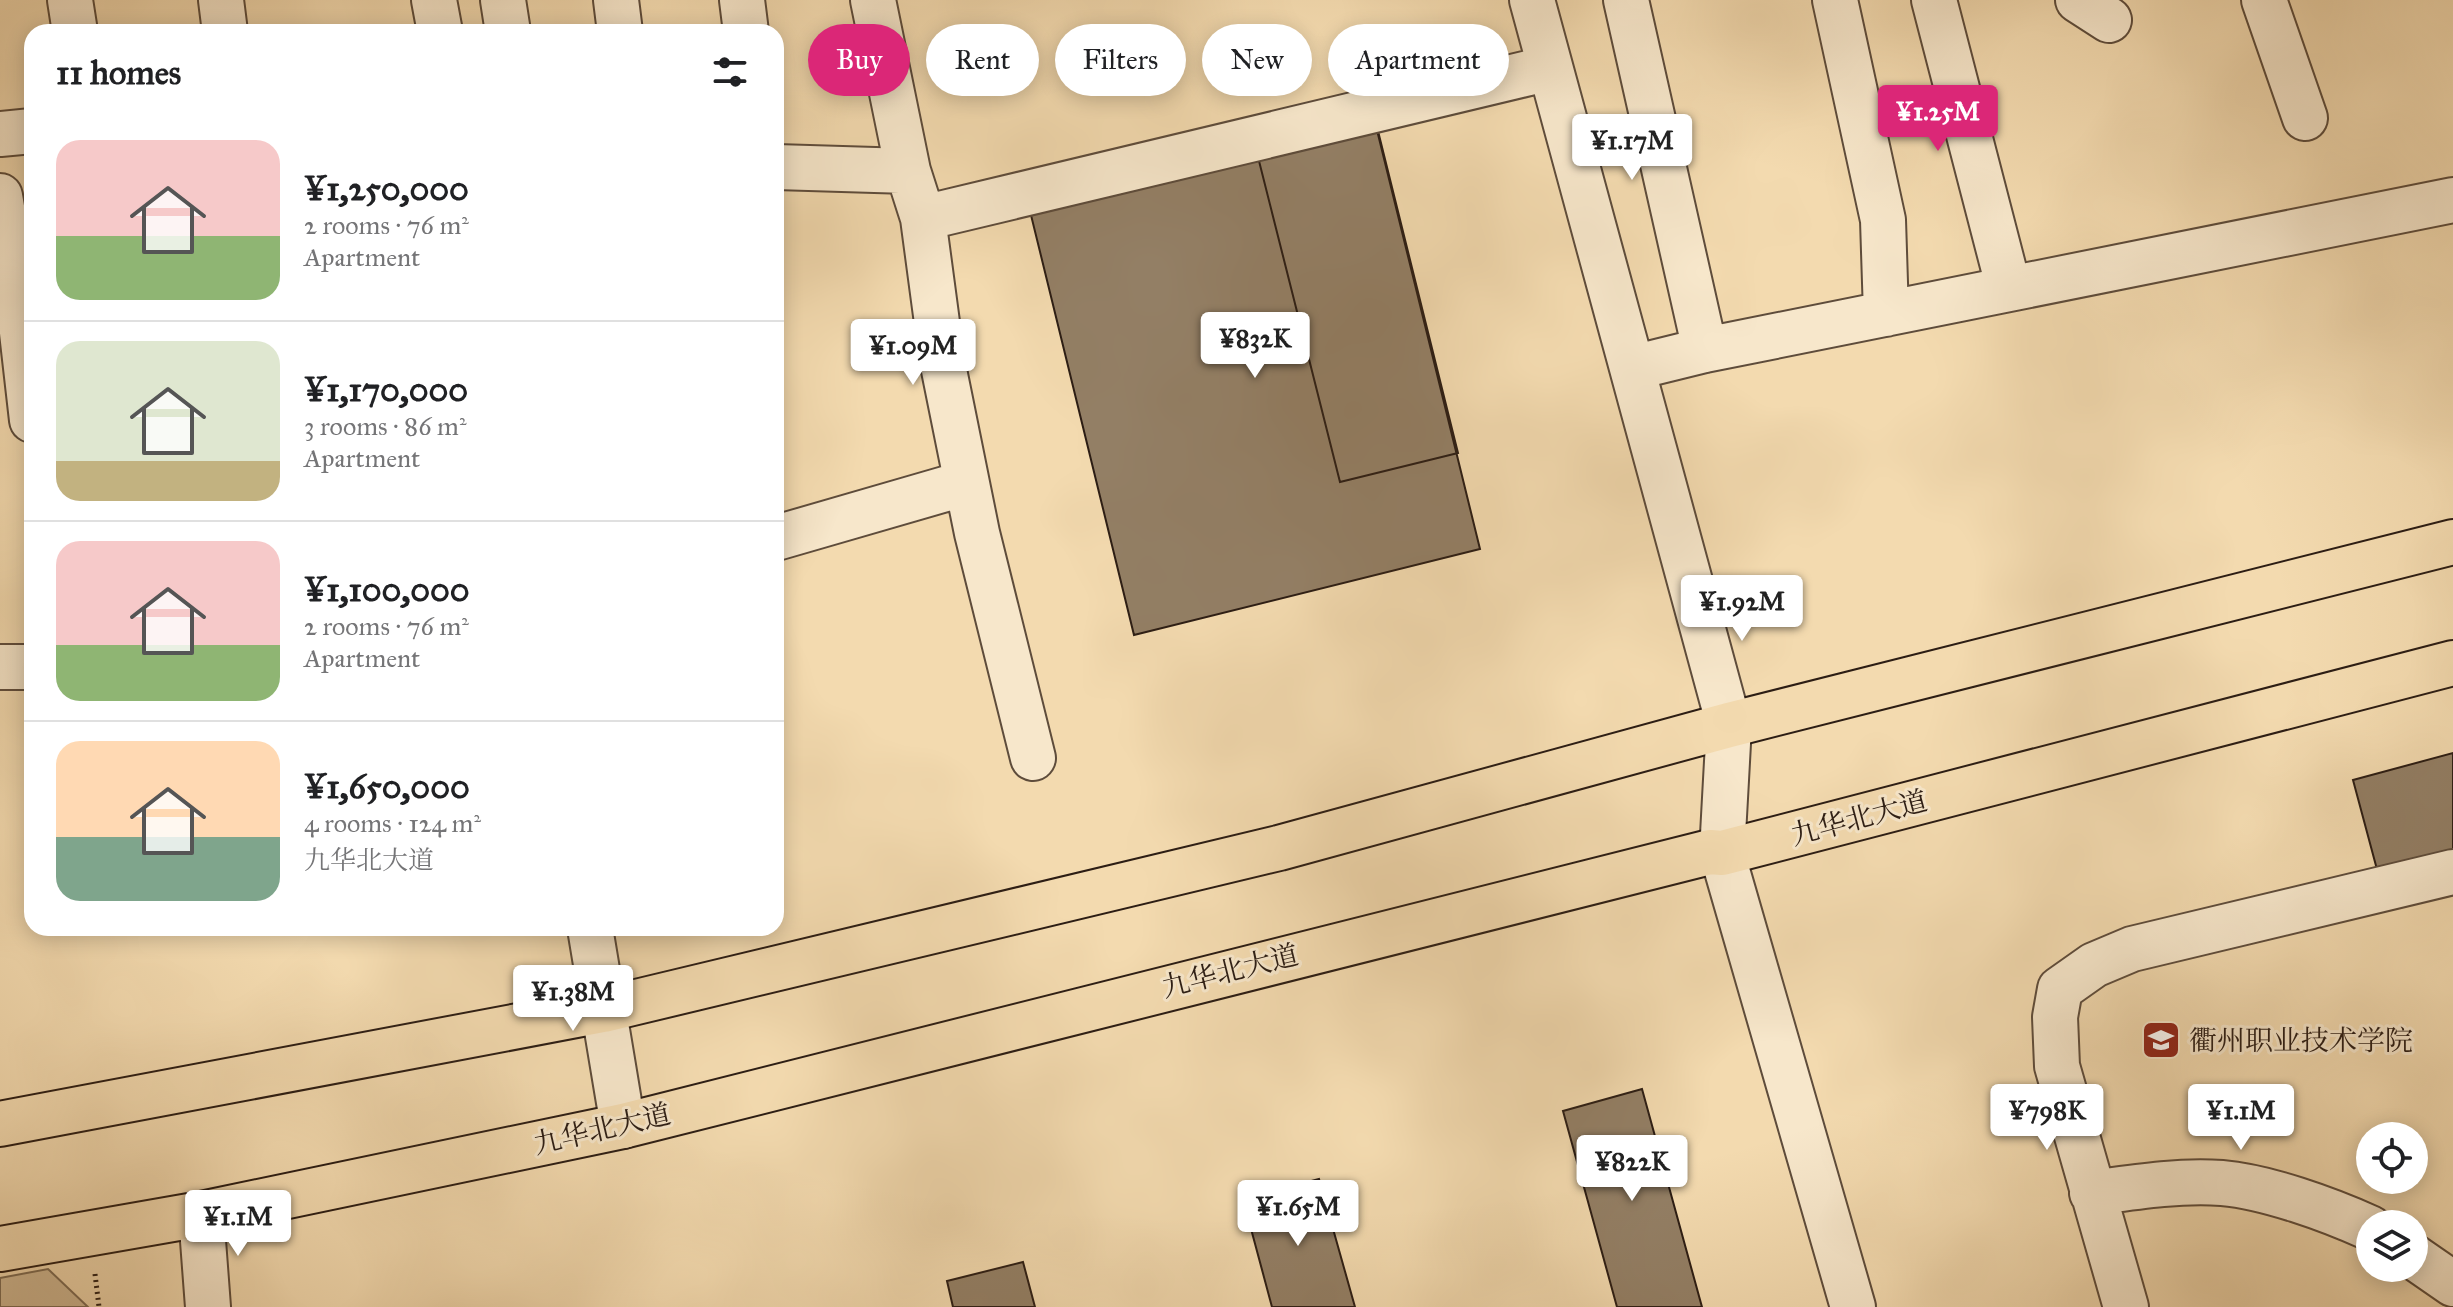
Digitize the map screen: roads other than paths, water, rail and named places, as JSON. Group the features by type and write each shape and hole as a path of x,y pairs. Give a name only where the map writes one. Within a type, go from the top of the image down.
{"main road":[{"path":"0,1124 603,1010 1279,848 1729,725 2453,542"},
{"name":"九华北大道","path":"0,1249 201,1214 623,1126 1710,852 1722,853 2453,663"}],"street":[{"path":"70,0 74,24"},
{"path":"221,0 224,24"},
{"path":"434,0 438,24"},
{"path":"503,0 507,24"},
{"path":"616,0 619,24"},
{"path":"742,0 745,24"},
{"path":"873,0 908,171 923,218 942,360 966,483 1033,758"},
{"path":"1532,0 1729,725 1722,853 1853,1307"},
{"path":"1626,0 1705,350"},
{"path":"1835,0 1883,220 1886,314"},
{"path":"1934,0 2009,289"},
{"path":"2264,0 2305,118"},
{"path":"923,218 1550,68"},
{"path":"0,134 24,132"},
{"path":"784,167 908,171"},
{"path":"0,196 24,359"},
{"path":"1632,368 1705,350 2453,200"},
{"path":"784,536 966,483"},
{"path":"0,667 24,667"},
{"path":"2126,1307 2057,1066 2055,1017 2060,989 2094,965 2132,949 2453,872"},
{"path":"591,936 623,1126"},
{"path":"2092,1193 2165,1183 2224,1183 2302,1202 2356,1223"},
{"path":"201,1214 208,1307"},
{"path":"2428,1267 2453,1284"}],"place":[{"name":"衢州职业技术学院","path":"2161,1040"}]}
